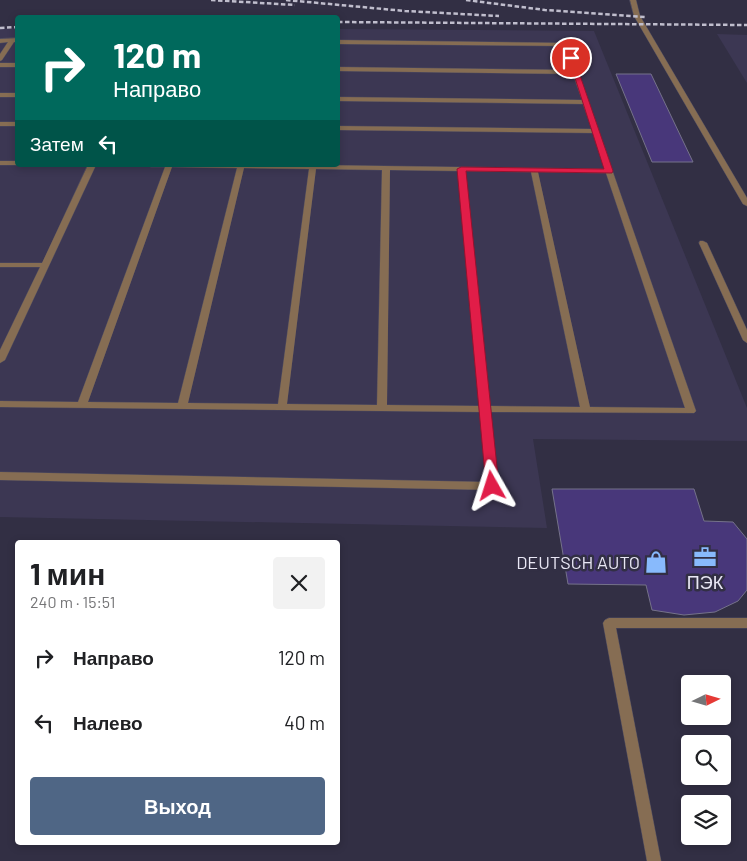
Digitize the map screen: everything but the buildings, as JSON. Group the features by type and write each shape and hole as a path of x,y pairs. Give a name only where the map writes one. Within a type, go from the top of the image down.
{"street":[{"path":"633,0 637,16 747,204"},
{"path":"0,41 15,40"},
{"path":"0,59 15,40"},
{"path":"0,404 691,411 566,44 340,42"},
{"path":"0,65 15,65"},
{"path":"340,69 576,72"},
{"path":"0,95 15,95"},
{"path":"340,99 586,102"},
{"path":"0,124 15,124"},
{"path":"340,128 596,131"},
{"path":"0,171 2,163 15,163"},
{"path":"0,360 91,167"},
{"path":"82,404 168,167"},
{"path":"182,406 241,167"},
{"path":"282,407 313,167 609,171"},
{"path":"382,408 386,168"},
{"path":"0,476 492,486 461,169"},
{"path":"534,170 586,410"},
{"path":"703,244 747,340"},
{"path":"0,265 45,266"},
{"path":"654,861 609,623 747,623"}],"shaded area":[{"path":"15,28 15,167 340,167 340,29 594,31 747,408 747,441 533,439 547,528 0,517 0,29"},
{"path":"717,34 747,35 747,83"}],"railway":[{"path":"211,0 295,5"},
{"path":"286,0 405,11 499,16"},
{"path":"466,0 545,10 645,17"},
{"path":"340,22 747,25"},
{"path":"0,28 15,27"}],"place":[{"name":"ПЭК","path":"705,557"},
{"name":"DEUTSCH AUTO","path":"656,562"}],"route":[{"path":"492,486 461,169 609,171 571,58"}]}
